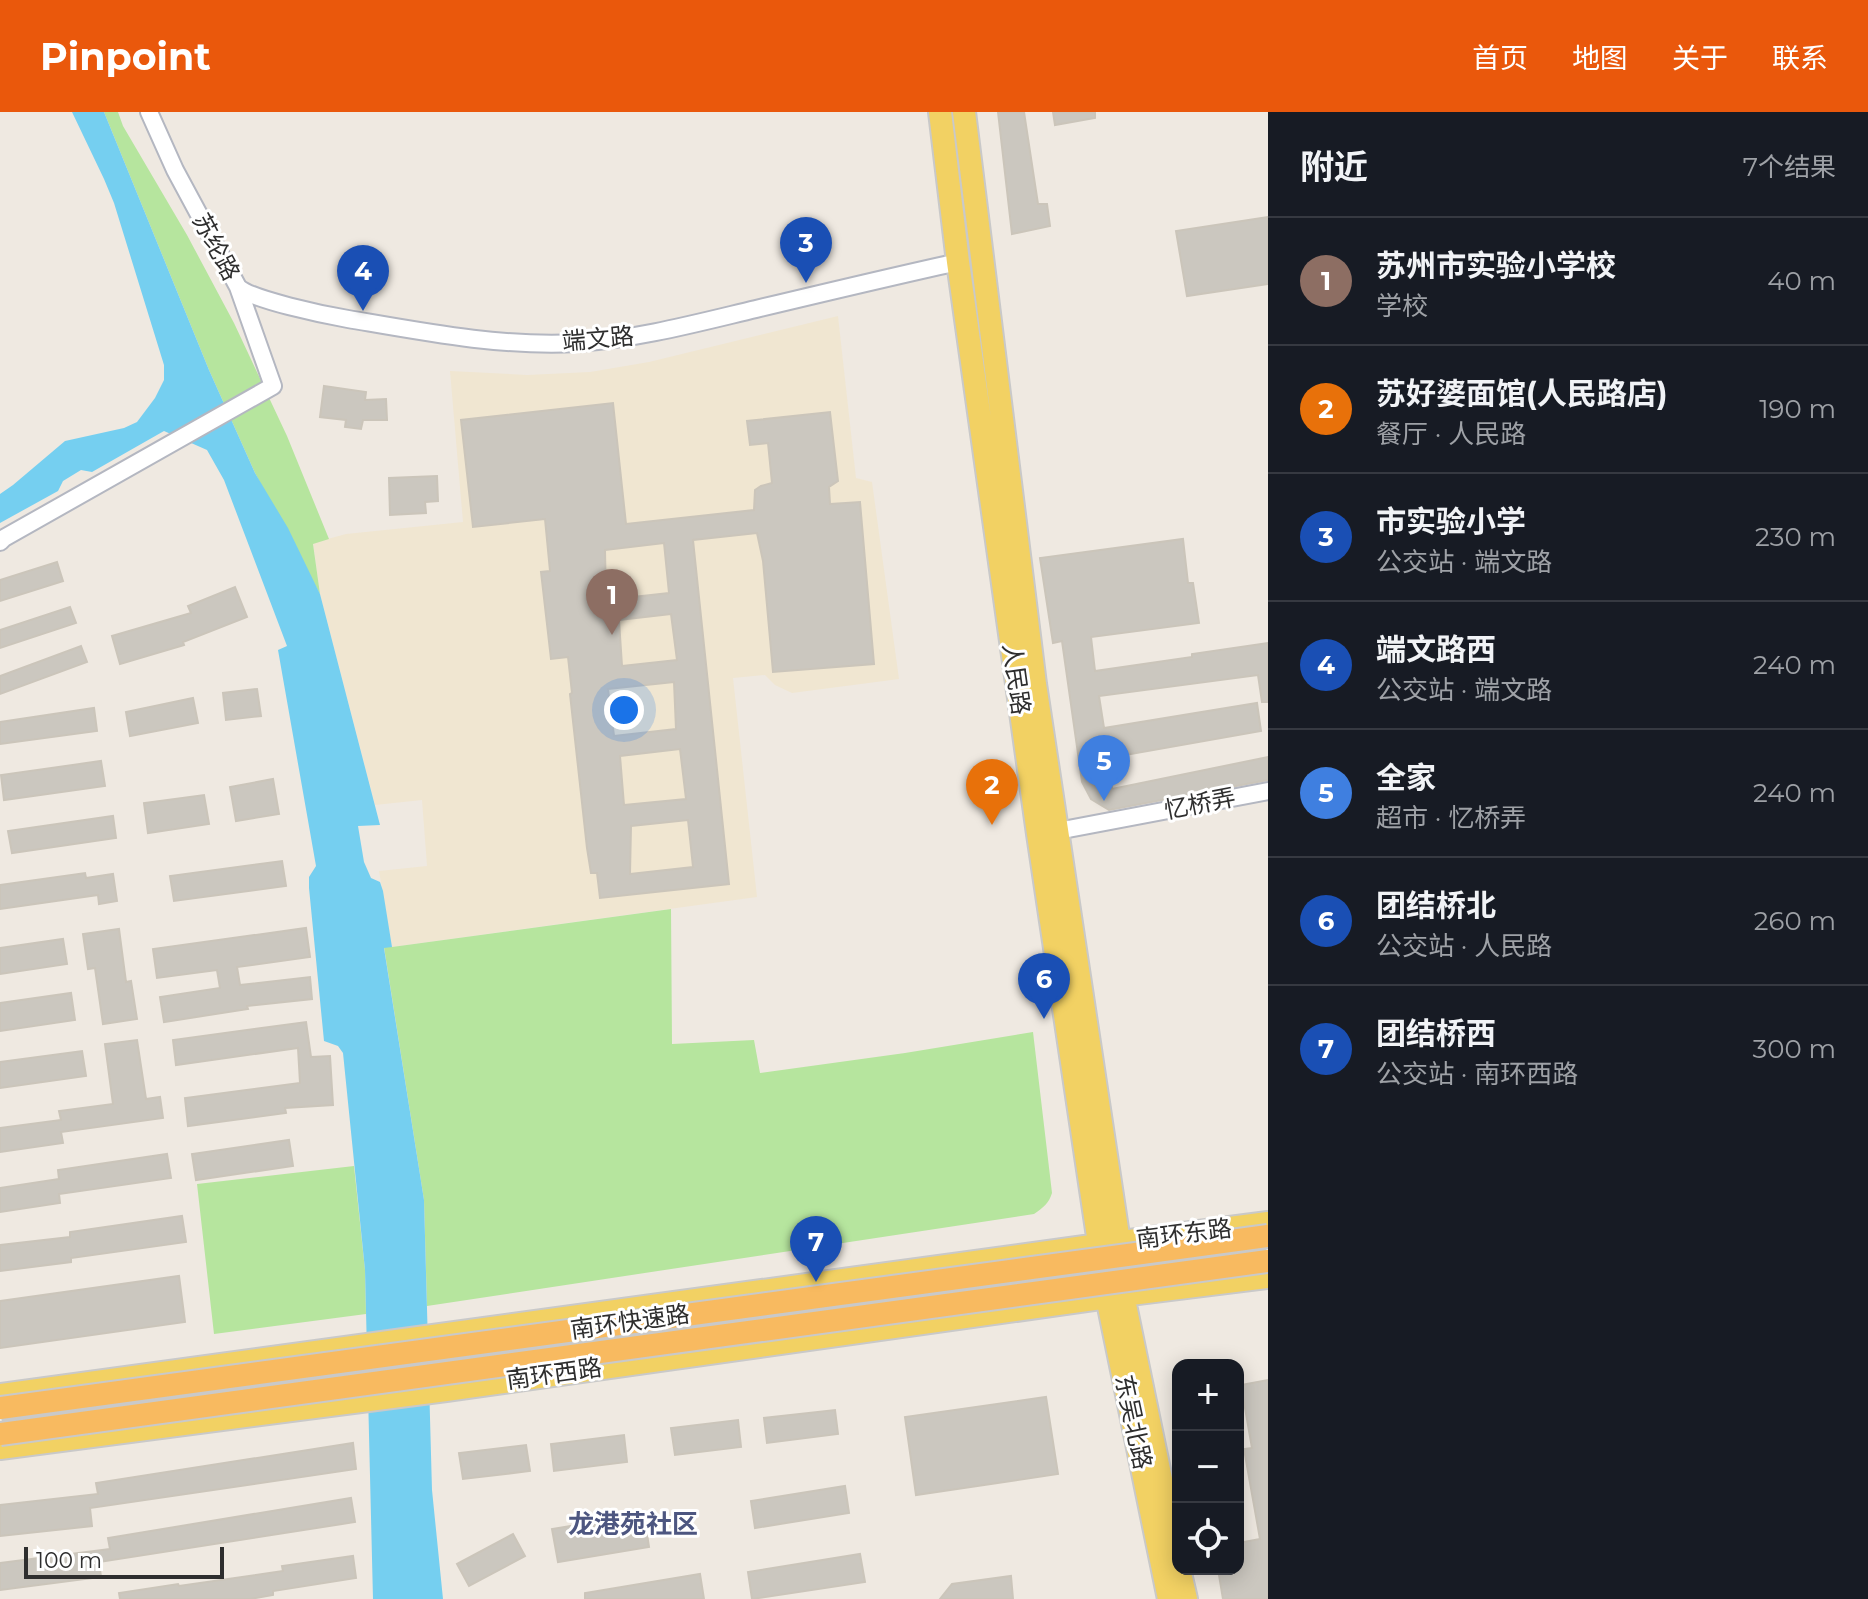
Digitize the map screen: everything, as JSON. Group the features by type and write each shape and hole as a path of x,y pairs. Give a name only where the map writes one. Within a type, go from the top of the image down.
{"highway":[{"name":"南环快速路","path":"0,1408 1268,1236"},
{"name":"南环快速路","path":"0,1434 1268,1261"}],"main road":[{"name":"人民路","path":"940,112 958,262 1109,1244"},
{"name":"人民路","path":"964,112 1035,684 1047,833"},
{"name":"南环东路","path":"1109,1244 1268,1223"},
{"name":"东吴北路","path":"1109,1244 1115,1296 1169,1599"},
{"path":"0,1395 1109,1244"},
{"path":"1115,1296 1268,1277"},
{"name":"东吴北路","path":"1115,1296 1172,1537"},
{"name":"南环西路","path":"0,1448 446,1390 1115,1296"},
{"path":"1180,1575 1186,1599"}],"street":[{"name":"苏纶路","path":"0,542 273,386 238,287 175,170 149,112"},
{"name":"端文路","path":"238,287 243,292 281,303 425,333 519,343 578,342 656,333 958,262"},
{"name":"忆桥弄","path":"1047,833 1268,791"}],"shaded area":[{"path":"838,316 856,478 872,482 899,679 792,693 775,685 765,675 733,678 757,897 392,947 379,871 427,866 422,800 375,805 320,594 313,543 346,534 463,522 450,371 527,375 590,372 649,362"}],"green space":[{"path":"104,112 118,112 234,323 287,436 329,539 313,544 320,594 255,473 209,370"},
{"path":"671,909 672,1044 754,1040 760,1073 1033,1032 1052,1193 1047,1202 1034,1214 427,1306 424,1200 384,947"},
{"path":"354,1166 365,1270 366,1314 214,1334 197,1184"}],"water":[{"path":"72,112 104,112 209,370 255,473 288,528 320,594 380,825 358,826 364,862 371,878 380,882 383,891 392,947 384,948 424,1200 432,1490 443,1599 373,1599 365,1270 343,1053 338,1046 324,1041 309,888 309,877 316,866 278,650 287,646 224,480 207,450 164,431 92,472 81,470 63,481 58,491 0,523 0,494 65,441 124,428 137,422 164,380 164,365 114,203"}],"building":[{"path":"998,112 1024,112 1038,204 1047,204 1050,226 1012,234"},
{"path":"1053,112 1095,112 1095,118 1055,125"},
{"path":"1268,217 1268,284 1187,296 1176,231"},
{"path":"324,386 366,392 365,400 386,399 387,420 363,420 361,429 345,427 346,420 320,417"},
{"path":"613,403 626,524 754,510 755,490 772,483 768,443 750,445 747,421 830,412 838,481 829,487 830,504 860,502 874,664 773,672 763,561 757,533 693,540 729,884 600,898 597,873 591,873 587,848 568,657 551,659 541,572 550,571 545,519 473,527 461,420","holes":["664,543 669,593 606,600 605,550","671,614 677,660 622,666 619,620","674,682 676,729 614,736 608,689","680,749 686,799 624,805 620,756","688,820 693,867 630,874 631,826"]},
{"path":"437,476 438,501 425,502 426,513 390,515 389,478"},
{"path":"1183,539 1188,583 1193,583 1199,623 1091,637 1095,671 1268,643 1268,702 1262,702 1258,675 1099,696 1104,728 1257,703 1261,731 1108,758 1112,789 1268,757 1268,780 1109,810 1091,799 1082,782 1062,641 1053,643 1040,558"},
{"path":"57,562 63,581 0,601 0,580"},
{"path":"235,587 247,617 183,642 184,645 120,664 112,636 191,613 188,606"},
{"path":"70,607 76,623 0,648 0,630"},
{"path":"81,646 87,662 0,694 0,676"},
{"path":"257,689 261,716 226,720 223,693"},
{"path":"193,698 198,723 130,736 126,712"},
{"path":"94,708 97,731 0,744 0,722"},
{"path":"101,761 105,786 4,800 1,775"},
{"path":"273,779 279,814 236,821 230,787"},
{"path":"204,795 209,824 148,833 144,803"},
{"path":"113,816 116,838 12,853 8,831"},
{"path":"282,861 286,886 174,901 170,876"},
{"path":"85,873 86,878 113,874 117,901 99,904 98,895 0,909 0,885"},
{"path":"306,928 310,957 237,967 240,985 310,977 312,999 247,1006 248,1009 164,1022 160,997 220,988 217,970 157,978 153,949"},
{"path":"119,929 126,982 131,981 137,1019 103,1024 95,968 88,969 83,934"},
{"path":"63,939 67,964 0,974 0,948"},
{"path":"71,993 75,1020 0,1031 0,1003"},
{"path":"306,1022 311,1057 330,1056 333,1105 285,1108 286,1113 188,1126 185,1098 300,1083 298,1048 176,1065 173,1040"},
{"path":"137,1040 146,1099 160,1097 163,1118 61,1132 63,1143 0,1152 0,1128 61,1120 59,1111 113,1104 105,1044"},
{"path":"82,1051 86,1076 0,1088 0,1062"},
{"path":"289,1140 293,1166 196,1180 192,1154"},
{"path":"167,1154 171,1178 59,1194 60,1203 0,1212 0,1188 59,1179 58,1170"},
{"path":"182,1216 186,1242 0,1271 0,1245 70,1237 70,1232"},
{"path":"179,1276 185,1322 0,1348 0,1301"},
{"path":"1268,1380 1268,1599 1223,1599 1219,1575 1244,1575 1244,1542 1260,1539 1244,1449 1252,1448 1244,1384"},
{"path":"1046,1397 1058,1474 916,1495 905,1417"},
{"path":"835,1410 838,1434 767,1443 764,1418"},
{"path":"738,1420 741,1447 675,1455 671,1428"},
{"path":"624,1435 627,1462 554,1471 551,1444"},
{"path":"353,1443 356,1469 90,1508 92,1526 0,1536 0,1505 98,1494 96,1483"},
{"path":"526,1445 530,1471 463,1479 459,1453"},
{"path":"845,1486 849,1513 755,1528 751,1501"},
{"path":"351,1498 355,1522 99,1562 101,1577 0,1590 0,1563 110,1549 108,1538"},
{"path":"644,1514 649,1547 558,1562 552,1529"},
{"path":"513,1534 525,1556 469,1586 457,1564"},
{"path":"860,1554 865,1582 752,1599 748,1572"},
{"path":"353,1556 356,1578 273,1591 273,1595 250,1599 120,1599 119,1593 283,1571 282,1566"},
{"path":"700,1574 704,1599 585,1599 585,1593"},
{"path":"1011,1576 1013,1599 940,1599 952,1584"}],"place":[{"name":"市实验小学","path":"806,283"},
{"name":"端文路西","path":"363,311"},
{"name":"苏州市实验小学校","path":"612,635"},
{"name":"全家","path":"1104,801"},
{"name":"苏好婆面馆(人民路店)","path":"992,825"},
{"name":"团结桥北","path":"1044,1019"},
{"name":"团结桥西","path":"816,1282"}],"district":[{"name":"龙港苑社区","path":"633,1524"}]}
